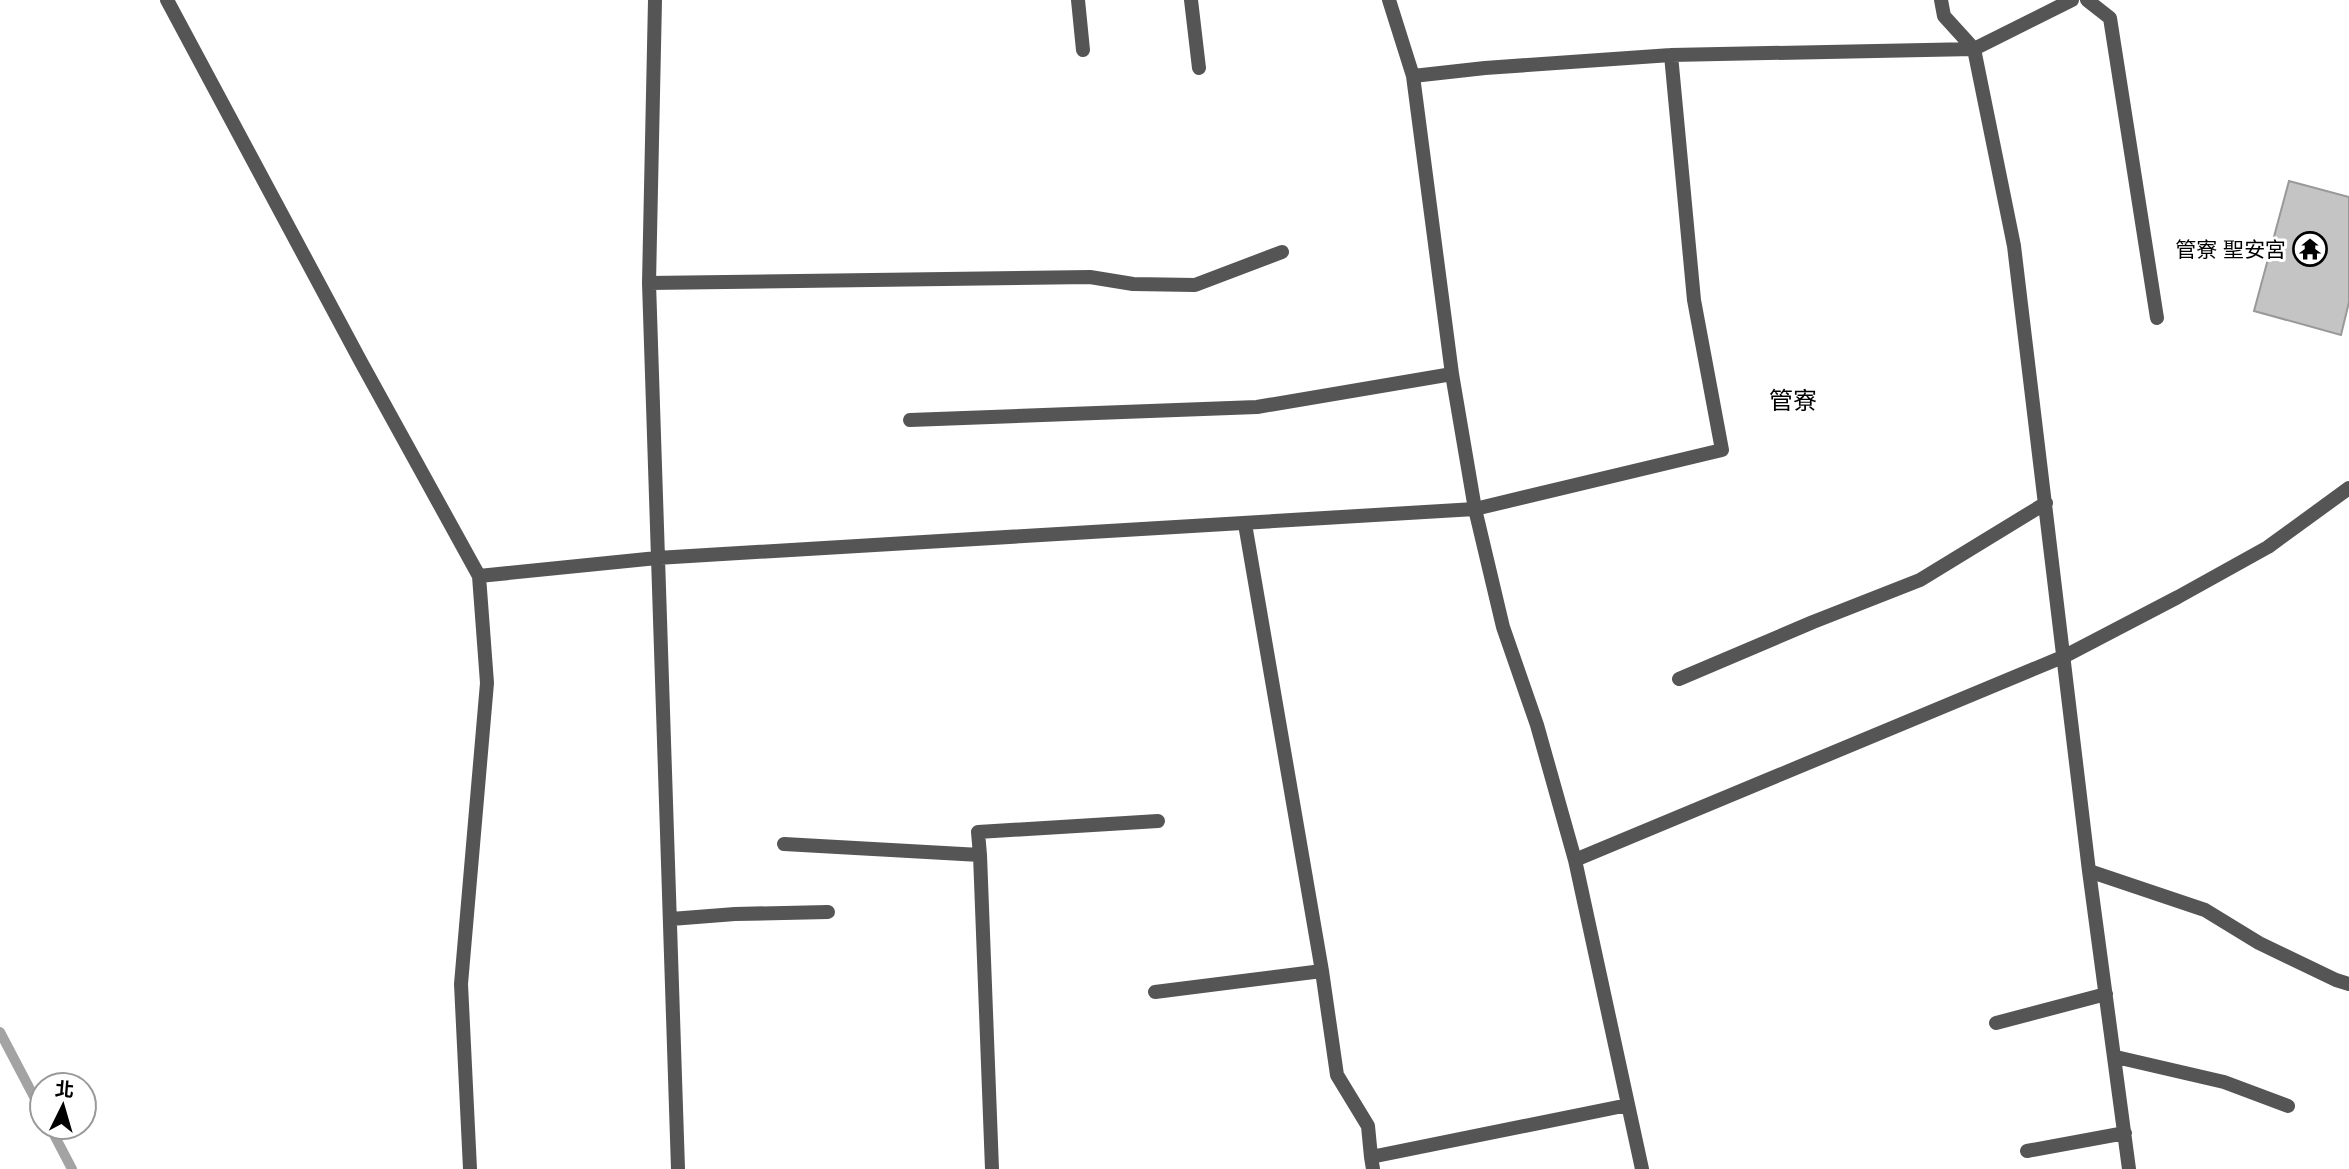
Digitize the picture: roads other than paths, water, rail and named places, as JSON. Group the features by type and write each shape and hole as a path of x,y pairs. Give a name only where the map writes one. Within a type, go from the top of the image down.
{"lane":[{"path":"167,0 479,576 487,683 461,984 470,1169"},
{"path":"655,0 649,283 678,1169"},
{"path":"1077,0 1083,50"},
{"path":"1191,0 1199,68"},
{"path":"1389,0 1413,76 1452,374 1475,509 1503,627 1537,725 1575,860 1642,1169"},
{"path":"1941,0 1944,16 1974,49 2014,246 2089,871 2129,1169"},
{"path":"1413,76 1485,68 1671,55 1974,49 2072,0"},
{"path":"2087,0 2110,18 2157,318"},
{"path":"479,576 657,558 1475,509 1722,450 1693,300 1671,55"},
{"path":"649,283 1090,277 1133,284 1195,285 1282,252"},
{"path":"910,420 1257,407 1452,374"},
{"path":"1575,860 2065,656 2268,547 2349,488"},
{"path":"1679,679 1920,580 2046,503"},
{"path":"1245,524 1322,971 1337,1075 1368,1126 1372,1163 1628,1105"},
{"path":"992,1169 978,832 1158,821"},
{"path":"784,844 980,855"},
{"path":"2089,871 2204,911 2259,943 2349,984"},
{"path":"671,919 735,914 828,912"},
{"path":"1155,992 1322,971"},
{"path":"1996,1023 2106,994"},
{"path":"2116,1057 2224,1082 2288,1106"},
{"path":"2027,1152 2125,1133"}],"waterway":[{"path":"0,1032 28,1085"},
{"path":"57,1141 72,1169"}],"place":[{"name":"管寮 聖安宮","path":"2310,249"}],"district":[{"name":"管寮","path":"1793,400"}]}
